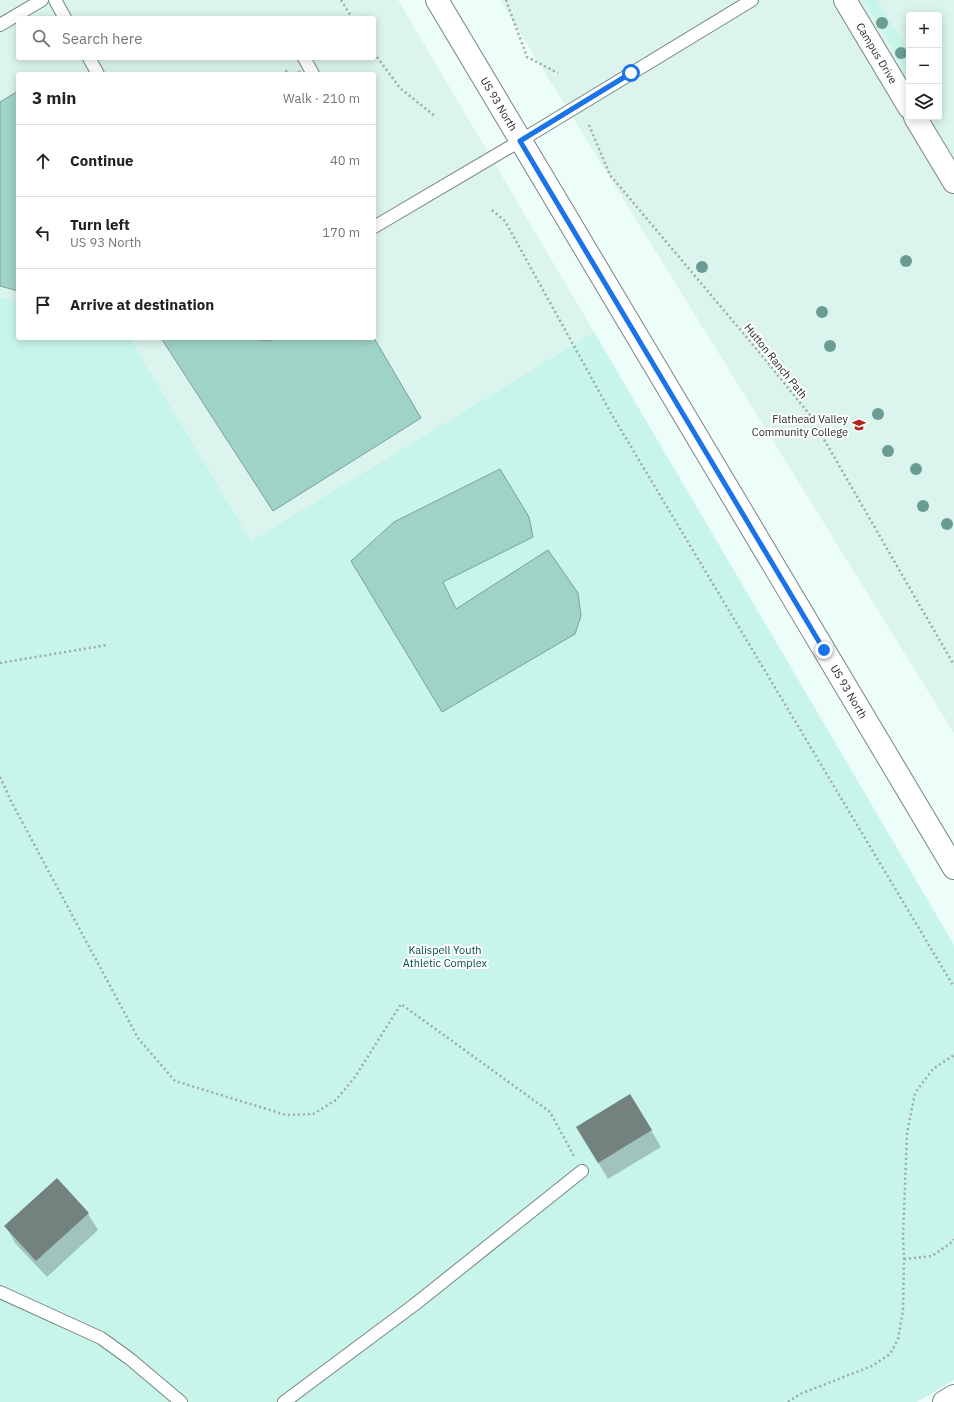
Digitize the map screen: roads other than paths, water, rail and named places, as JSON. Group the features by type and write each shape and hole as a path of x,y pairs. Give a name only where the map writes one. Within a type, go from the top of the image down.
{"main road":[{"name":"US 93 North","path":"437,0 954,868"},
{"name":"Campus Drive","path":"844,0 906,102"},
{"path":"917,120 954,182"},
{"path":"944,1402 954,1396"}],"lane":[{"path":"0,25 42,0"},
{"path":"55,0 64,16"},
{"path":"376,226 520,141 752,0"},
{"path":"90,60 97,72"},
{"path":"305,60 312,72"},
{"path":"284,1402 414,1306 582,1171"},
{"path":"0,1292 102,1338 130,1359 181,1402"}],"place":[{"name":"Flathead Valley Community College","path":"859,425"}],"park label":[{"name":"Kalispell Youth Athletic Complex","path":"445,956"}]}
